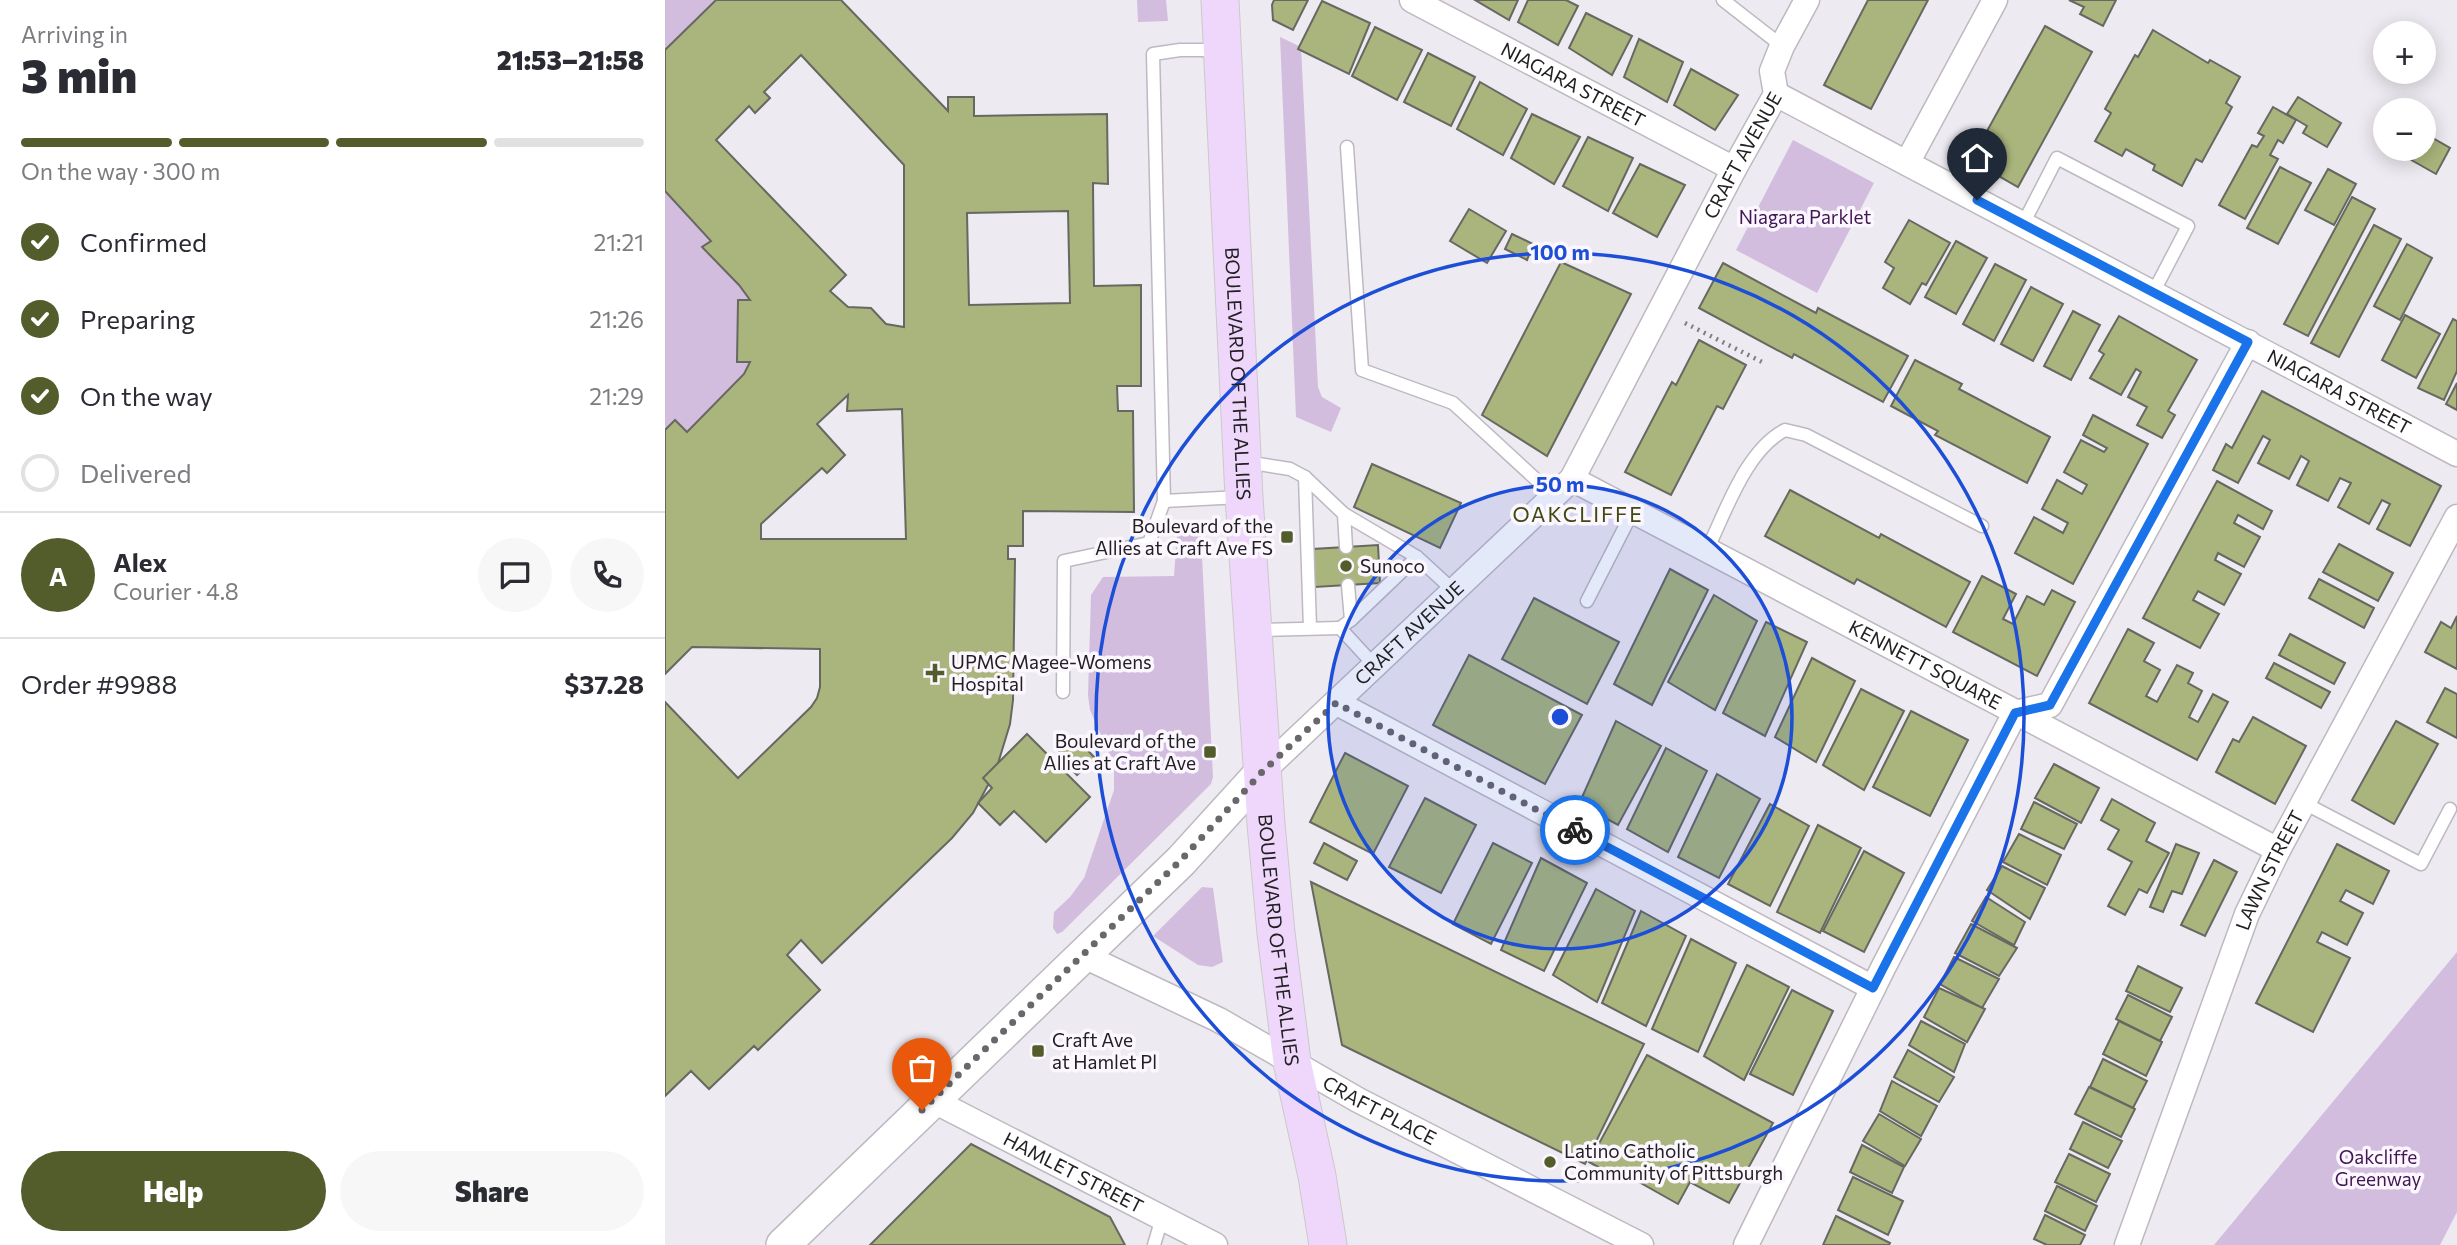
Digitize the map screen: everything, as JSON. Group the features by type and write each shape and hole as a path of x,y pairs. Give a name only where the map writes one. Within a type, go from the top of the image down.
{"main road":[{"name":"BOULEVARD OF THE ALLIES","path":"1220,0 1243,480 1276,933 1292,1062 1317,1176 1328,1245"},
{"name":"CRAFT AVENUE","path":"783,1245 1181,860 1263,771"}],"street":[{"name":"NIAGARA STREET","path":"1412,0 1734,169"},
{"name":"CRAFT AVENUE","path":"1263,771 1572,479 1776,94 1772,71 1807,0"},
{"path":"1907,163 1995,0"},
{"name":"NIAGARA STREET","path":"1776,94 2457,454"},
{"path":"1746,1245 1873,988 2015,713 2050,705 2248,342"},
{"name":"KENNETT SQUARE","path":"1572,479 2278,850"},
{"name":"LAWN STREET","path":"2127,1245 2247,914 2278,850 2457,517"},
{"path":"1336,703 1873,988"},
{"name":"CRAFT PLACE","path":"1081,955 1219,1020 1358,1100 1641,1245"},
{"name":"HAMLET STREET","path":"932,1100 1215,1245"}],"lane":[{"path":"1723,0 1782,46"},
{"path":"1063,692 1064,561 1149,544 1164,501 1153,54 1180,50 1223,50"},
{"path":"1347,147 1362,370 1454,403 1554,496"},
{"path":"2023,224 2057,158 2188,226 2153,293"},
{"path":"1707,550 1749,464 1771,437 1785,429 1806,435 1982,526"},
{"path":"1164,501 1203,497 1243,480 1290,468 1305,477 1344,514 1417,557 1454,591"},
{"path":"1305,477 1310,628"},
{"path":"1587,601 1633,511"},
{"path":"1344,514 1346,547"},
{"path":"1253,630 1345,624 1417,557"},
{"path":"1348,585 1345,624 1375,666"},
{"path":"2304,803 2421,864 2450,809"},
{"path":"1154,1245 1162,1218"}],"path":[{"path":"1684,323 1766,364"}],"green space":[{"path":"665,0 716,0 665,50"},
{"path":"1137,0 1166,0 1168,21 1138,22"},
{"path":"1280,37 1301,47 1318,387 1322,397 1341,408 1331,432 1296,417"},
{"name":"Niagara Parklet","path":"1793,140 1874,183 1817,293 1736,250"},
{"path":"665,191 711,241 702,248 750,300 738,300 737,361 750,362 744,374 687,432 675,420 665,430"},
{"path":"1191,533 1201,536 1213,777 1211,784 1057,934 1053,928 1054,912 1084,878 1114,790 1114,765 1090,710 1088,695 1091,595 1103,577 1174,576 1177,534"},
{"path":"1202,887 1213,888 1223,962 1212,967 1198,965 1153,936"},
{"name":"Oakcliffe Greenway","path":"2457,952 2457,1212 2440,1245 2214,1245"}],"building":[{"path":"716,0 841,0 948,111 948,97 974,97 974,116 1107,114 1108,184 1093,183 1094,286 1141,285 1141,386 1117,386 1118,411 1133,411 1134,512 1023,511 1023,546 1008,546 1008,559 1015,559 1013,700 1010,724 996,770 973,813 952,838 822,963 801,940 787,955 820,990 758,1050 754,1046 709,1089 691,1071 665,1096 665,702 738,778 817,698 820,687 820,649 692,647 665,674 665,430 675,420 687,432 744,374 750,362 737,362 738,300 750,300 702,247 711,241 665,191 665,50","holes":["801,55 904,165 904,327 886,324 871,308 848,307 830,291 846,275 716,140 749,106 755,113 770,98 764,92","1068,211 1070,303 969,305 967,213","848,395 847,411 902,409 906,539 761,539 761,524 822,468 827,473 845,455 817,424"]},
{"path":"1274,0 1308,0 1293,30 1273,20"},
{"path":"1475,0 1518,0 1509,20"},
{"path":"1528,0 1566,0 1578,6 1558,45 1518,22"},
{"path":"1868,0 1928,0 1871,109 1824,85"},
{"path":"2069,0 2116,0 2103,26 2080,14 2084,7"},
{"path":"1322,1 1370,23 1349,74 1298,49"},
{"path":"1586,13 1632,36 1612,75 1569,48"},
{"path":"2045,26 2092,52 2018,187 1971,160"},
{"path":"1375,27 1422,50 1397,100 1352,76"},
{"path":"2153,30 2208,63 2210,60 2240,77 2226,103 2232,107 2202,162 2196,159 2182,186 2153,170 2155,165 2126,149 2122,156 2095,141 2111,113 2105,109 2135,55 2138,57"},
{"path":"1639,39 1683,62 1667,102 1624,77"},
{"path":"1428,53 1475,77 1451,126 1404,102"},
{"path":"1691,69 1738,95 1715,130 1674,105"},
{"path":"1480,82 1527,109 1503,155 1457,129"},
{"path":"2298,97 2341,123 2327,147 2303,133 2307,126 2287,114"},
{"path":"2273,107 2296,120 2283,143 2278,140 2270,155 2278,159 2245,219 2219,205 2252,145 2257,147 2264,136 2258,133"},
{"path":"1532,114 1580,137 1554,184 1511,158"},
{"path":"1588,137 1633,158 1608,211 1563,186"},
{"path":"2436,140 2450,148 2436,174 2413,161 2436,161"},
{"path":"1640,164 1685,185 1657,237 1613,213"},
{"path":"2280,167 2311,183 2278,244 2247,228"},
{"path":"2328,169 2356,184 2334,225 2305,210"},
{"path":"2352,197 2375,209 2308,336 2284,324"},
{"path":"1469,209 1506,231 1487,263 1450,241"},
{"path":"1909,220 1950,243 1926,285 1922,283 1910,304 1883,288 1894,268 1885,262"},
{"path":"2374,225 2401,239 2339,357 2311,343"},
{"path":"1512,234 1533,244 1527,260 1505,249"},
{"path":"1956,241 1987,258 1956,314 1925,297"},
{"path":"2407,244 2432,258 2400,320 2374,306"},
{"path":"1561,262 1631,294 1547,456 1482,415"},
{"path":"1723,263 1816,313 1818,308 1908,356 1883,402 1794,354 1792,358 1699,308"},
{"path":"1995,264 2026,280 1994,341 1963,324"},
{"path":"2031,287 2063,304 2033,361 2001,344"},
{"path":"2073,311 2100,325 2071,380 2044,366"},
{"path":"2405,315 2440,334 2416,378 2382,360"},
{"path":"2119,316 2197,360 2168,411 2175,415 2162,438 2137,425 2147,407 2128,397 2141,372 2136,369 2121,395 2090,378 2104,354 2099,351"},
{"path":"2453,319 2457,321 2457,371 2444,400 2418,388"},
{"path":"1699,340 1746,365 1723,409 1717,406 1671,495 1625,472 1672,382 1676,385"},
{"path":"1915,360 1962,384 1959,389 2050,437 2027,483 1935,435 1938,431 1891,406"},
{"path":"2457,383 2457,410 2446,404"},
{"path":"2262,391 2441,486 2410,546 2377,529 2390,504 2382,500 2369,524 2338,507 2351,483 2340,478 2328,501 2297,485 2309,461 2301,456 2289,479 2258,463 2270,440 2263,436 2238,483 2213,470 2226,444 2232,448"},
{"path":"2093,415 2148,444 2073,584 2015,553 2034,517 2063,533 2068,523 2042,509 2057,480 2082,494 2087,485 2064,472 2081,440 2104,452 2107,448 2083,435"},
{"path":"1372,464 1461,503 1440,548 1354,507"},
{"path":"2217,481 2272,511 2263,529 2238,515 2234,523 2260,537 2244,567 2218,553 2215,560 2241,574 2224,605 2198,591 2193,600 2219,614 2200,648 2143,618"},
{"path":"1790,490 1879,538 1881,534 1970,582 1946,627 1857,579 1854,584 1765,536"},
{"path":"2339,544 2393,573 2378,601 2323,572"},
{"name":"Sunoco","path":"1378,545 1380,583 1315,587 1313,549"},
{"path":"1670,569 1708,590 1652,705 1614,684"},
{"path":"1982,576 2016,594 2003,619 2013,624 2027,596 2044,605 2052,590 2075,602 2037,676 1953,632"},
{"path":"2319,579 2374,608 2364,628 2309,598"},
{"path":"1714,595 1757,621 1715,710 1668,682"},
{"path":"1534,598 1619,642 1587,704 1502,659"},
{"path":"2457,616 2457,669 2425,652 2441,622 2451,628"},
{"path":"1766,622 1807,642 1765,736 1723,713"},
{"path":"2128,629 2154,643 2144,661 2160,670 2146,696 2157,702 2177,665 2193,673 2188,683 2202,691 2189,717 2198,722 2213,694 2228,702 2197,760 2089,703"},
{"path":"2290,634 2345,663 2334,684 2279,655"},
{"path":"1469,655 1582,715 1545,784 1433,725"},
{"path":"1812,658 1855,681 1816,762 1775,737"},
{"path":"2274,663 2330,692 2321,708 2266,678"},
{"path":"2445,688 2457,694 2457,738 2427,722"},
{"path":"1861,689 1904,711 1864,790 1823,765"},
{"path":"1911,711 1968,740 1930,816 1873,787"},
{"path":"2253,717 2306,746 2275,804 2216,772 2233,739 2239,742"},
{"path":"1616,721 1661,746 1618,825 1579,804"},
{"path":"2396,721 2438,744 2394,824 2352,800"},
{"path":"1027,734 1090,797 1046,842 1014,811 1000,825 978,803 992,788 983,778"},
{"path":"1075,737 1095,758 1077,775 1057,754"},
{"path":"1666,748 1707,771 1668,852 1627,829"},
{"path":"1345,753 1408,786 1373,854 1310,822"},
{"path":"2054,764 2099,788 2081,823 2035,798"},
{"path":"1717,774 1760,799 1719,878 1678,857"},
{"path":"1425,798 1476,825 1441,893 1389,867"},
{"path":"2112,799 2155,823 2146,841 2169,853 2147,893 2139,889 2125,915 2108,906 2132,862 2108,849 2119,830 2101,820"},
{"path":"2034,802 2077,824 2064,849 2021,829"},
{"path":"1770,804 1809,826 1770,906 1728,884"},
{"path":"1818,825 1861,848 1820,933 1777,912"},
{"path":"2019,834 2061,855 2047,885 2003,862"},
{"path":"1324,843 1357,861 1347,880 1314,863"},
{"path":"1493,843 1532,863 1491,944 1453,924"},
{"path":"2176,844 2199,853 2182,894 2172,891 2163,912 2150,907"},
{"path":"2337,844 2389,871 2373,904 2346,890 2340,901 2363,913 2347,945 2322,932 2317,942 2350,958 2313,1032 2256,1003"},
{"path":"1864,851 1904,873 1864,952 1823,931"},
{"path":"1541,858 1587,883 1544,971 1501,950"},
{"path":"2214,860 2237,872 2205,936 2181,925"},
{"path":"2002,866 2045,888 2030,919 1987,890"},
{"path":"1311,882 1644,1044 1585,1164 1342,1045"},
{"path":"1596,889 1635,911 1597,1002 1553,975"},
{"path":"1986,897 2025,922 2014,945 1972,921"},
{"path":"1641,911 1686,936 1646,1026 1602,1003"},
{"path":"1971,924 2017,948 1999,976 1955,953"},
{"path":"1691,939 1736,963 1698,1052 1652,1029"},
{"path":"1954,957 1999,979 1982,1008 1940,984"},
{"path":"1747,965 1789,987 1744,1080 1704,1056"},
{"path":"2138,966 2182,988 2170,1012 2126,991"},
{"path":"1939,988 1985,1009 1967,1042 1924,1017"},
{"path":"1792,990 1833,1011 1793,1095 1750,1074"},
{"path":"2128,995 2172,1017 2160,1041 2116,1019"},
{"path":"1921,1021 1965,1044 1954,1072 1909,1045"},
{"path":"2119,1021 2162,1042 2146,1076 2103,1054"},
{"path":"1908,1050 1954,1077 1939,1102 1894,1077"},
{"path":"1647,1055 1773,1123 1729,1203 1690,1182 1678,1204 1621,1172 1618,1178 1589,1162"},
{"path":"2103,1059 2147,1081 2133,1108 2090,1087"},
{"path":"1892,1081 1937,1106 1921,1136 1880,1111"},
{"path":"2089,1087 2135,1109 2121,1137 2075,1114"},
{"path":"1879,1114 1921,1139 1905,1166 1863,1141"},
{"path":"2083,1122 2122,1141 2108,1168 2070,1149"},
{"path":"971,1144 1110,1217 1125,1245 870,1245"},
{"path":"1862,1145 1904,1167 1892,1193 1850,1172"},
{"path":"2069,1154 2110,1174 2096,1202 2055,1182"},
{"path":"1853,1177 1903,1201 1888,1235 1838,1210"},
{"path":"2057,1186 2097,1206 2085,1231 2045,1211"},
{"path":"2045,1215 2085,1235 2080,1245 2047,1245 2034,1239"},
{"path":"1836,1216 1890,1243 1889,1245 1823,1245"}],"way so far":[{"path":"922,1110 1181,860 1263,771 1336,703 1575,830"}],"place":[{"name":"Boulevard of the Allies at Craft Ave FS","path":"1287,537"},
{"name":"Sunoco","path":"1346,566"},
{"name":"UPMC Magee-Womens Hospital","path":"935,673"},
{"name":"Boulevard of the Allies at Craft Ave","path":"1210,752"},
{"name":"Craft Ave at Hamlet Pl","path":"1038,1051"},
{"name":"Latino Catholic Community of Pittsburgh","path":"1550,1162"}],"district":[{"name":"OAKCLIFFE","path":"1578,515"}],"route":[{"path":"1575,830 1873,988 2015,713 2050,705 2248,342 1977,200"}]}
